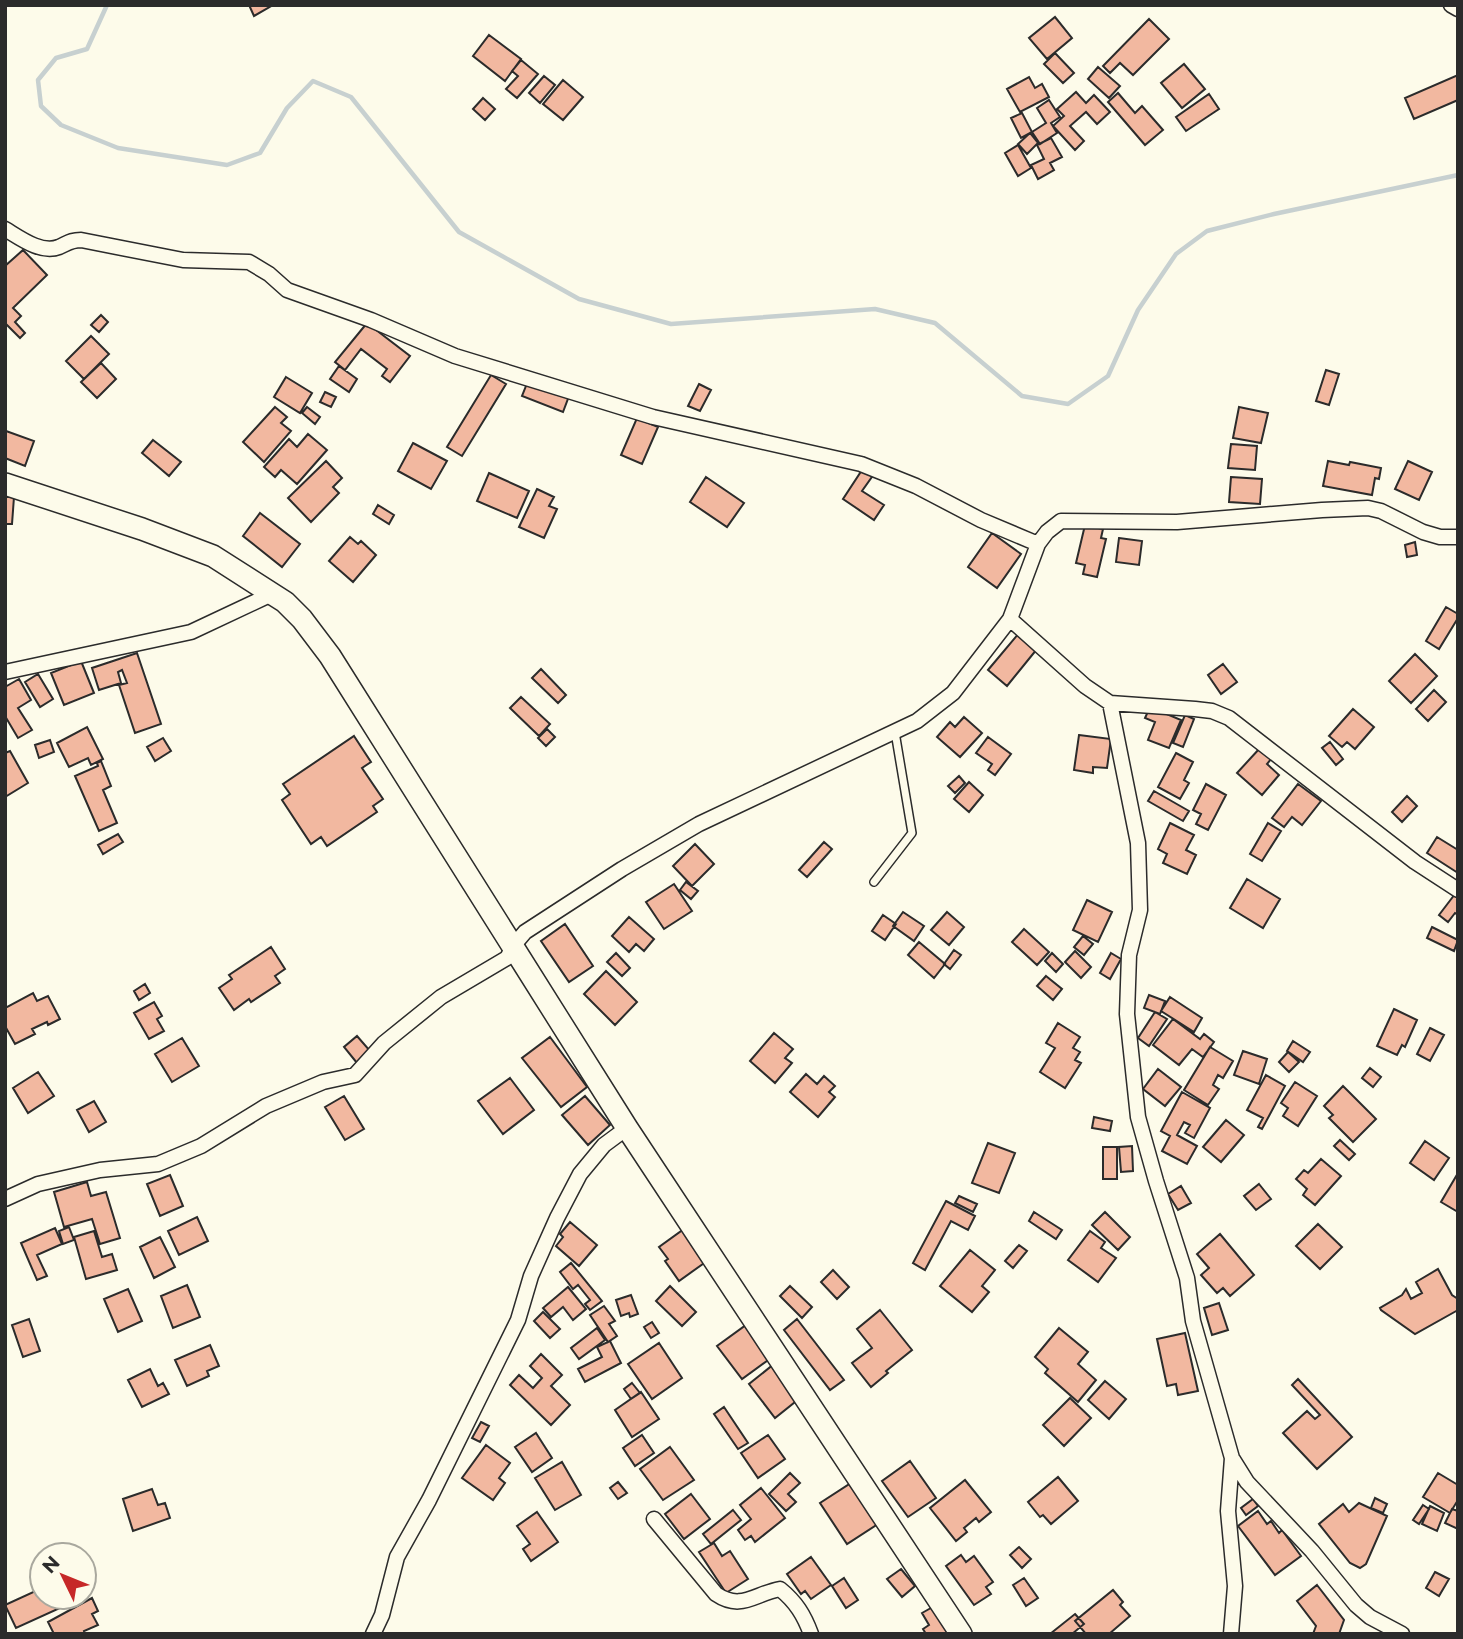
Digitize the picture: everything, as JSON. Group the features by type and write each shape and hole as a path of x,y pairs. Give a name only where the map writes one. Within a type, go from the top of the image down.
{"main road":[{"path":"5,484 142,528 213,556 274,593 302,619 330,656 627,1128 961,1634"}],"street":[{"path":"1451,5 1458,9"},
{"path":"5,229 30,245 56,248 71,240 81,240 183,260 249,262 269,274 287,290 371,320 455,356 653,417 861,464 916,486 981,520 1038,544"},
{"path":"5,1199 38,1184 100,1170 158,1164 201,1146 266,1106 323,1082 355,1074 384,1043 416,1016 441,997 507,958 525,932 622,869 699,824 895,732 933,710 953,693 1010,619 1038,544 1047,532 1062,521 1177,522 1349,509 1381,511 1423,532 1440,537 1458,537"},
{"path":"5,671 191,632 274,593"},
{"path":"1010,619 1085,686 1110,703 1212,711 1229,718 1415,862 1458,890"},
{"path":"1110,703 1138,843 1140,910 1129,955 1127,1014 1139,1117 1187,1278 1193,1321 1232,1458 1247,1482 1312,1551 1356,1605 1370,1617 1402,1634"},
{"path":"373,1634 382,1615 397,1557 429,1500 518,1320 531,1276 557,1218 580,1174 604,1145 627,1128"},
{"path":"1231,1634 1235,1586 1228,1511 1232,1458"},
{"path":"653,1519 716,1594 728,1602 740,1603 763,1592 780,1589 792,1598 804,1615 811,1634"}],"lane":[{"path":"874,882 912,833 895,732"}],"building":[{"path":"249,5 273,5 254,16"},
{"path":"1055,17 1072,38 1047,59 1029,38"},
{"path":"1149,19 1169,39 1133,75 1120,63 1110,73 1103,66"},
{"path":"489,35 521,59 505,81 473,56"},
{"path":"1055,53 1074,73 1063,83 1044,64"},
{"path":"521,60 538,74 517,98 506,89 518,76 512,71"},
{"path":"1184,64 1205,89 1182,108 1161,83"},
{"path":"1098,67 1120,86 1109,98 1088,79"},
{"path":"1458,75 1458,100 1414,119 1405,98"},
{"path":"544,76 555,85 540,103 529,93"},
{"path":"1029,77 1035,88 1042,84 1049,97 1020,112 1007,89"},
{"path":"563,80 583,97 563,120 543,104"},
{"path":"1076,92 1086,103 1094,95 1110,112 1097,124 1086,112 1070,126 1084,141 1075,150 1053,126 1064,116 1057,109"},
{"path":"1118,93 1135,113 1142,106 1163,130 1145,145 1108,102"},
{"path":"1209,94 1219,109 1186,131 1176,117"},
{"path":"483,98 495,109 485,120 473,109"},
{"path":"1049,100 1060,117 1051,123 1057,133 1040,144 1032,132 1046,123 1037,108"},
{"path":"1022,113 1032,132 1021,138 1011,118"},
{"path":"1030,133 1038,143 1027,154 1018,144"},
{"path":"1051,138 1062,157 1050,163 1054,170 1038,179 1031,165 1044,159 1037,145"},
{"path":"1018,145 1031,168 1018,176 1005,153"},
{"path":"23,250 47,275 13,308 21,316 15,322 25,333 20,338 5,323 5,266"},
{"path":"101,315 108,322 99,332 91,325"},
{"path":"367,323 410,356 390,382 382,376 387,369 361,349 345,370 335,362"},
{"path":"91,336 109,354 84,379 66,361"},
{"path":"101,363 116,379 97,398 81,382"},
{"path":"339,366 357,379 349,392 330,379"},
{"path":"1326,370 1339,374 1329,405 1316,401"},
{"path":"491,375 506,384 462,456 447,447"},
{"path":"286,377 312,393 300,413 274,397"},
{"path":"528,381 569,396 563,412 522,396"},
{"path":"699,384 711,390 700,411 688,406"},
{"path":"325,392 336,397 331,407 320,402"},
{"path":"275,407 287,417 281,423 291,431 264,462 243,442"},
{"path":"307,407 320,417 315,424 302,413"},
{"path":"1239,407 1268,413 1261,443 1233,438"},
{"path":"637,418 658,427 642,464 621,455"},
{"path":"6,431 34,441 25,466 5,458"},
{"path":"308,434 327,450 297,484 281,470 275,477 264,467 289,439 297,447"},
{"path":"153,440 181,462 169,476 142,453"},
{"path":"413,443 447,461 431,489 398,471"},
{"path":"1231,444 1257,446 1255,470 1228,468"},
{"path":"326,461 342,478 333,487 339,493 311,522 288,498"},
{"path":"1328,461 1381,468 1379,479 1375,478 1372,495 1323,486"},
{"path":"1408,461 1432,472 1419,500 1395,489"},
{"path":"864,467 874,474 862,491 884,505 874,520 843,499"},
{"path":"489,473 529,491 517,518 477,501"},
{"path":"706,477 744,503 727,527 690,502"},
{"path":"1231,477 1262,479 1260,504 1229,502"},
{"path":"537,489 554,497 549,506 557,509 544,538 519,527"},
{"path":"5,497 14,497 12,524 5,524"},
{"path":"378,505 394,515 389,524 373,514"},
{"path":"260,513 300,544 282,567 243,536"},
{"path":"1085,525 1103,529 1101,538 1106,539 1097,577 1083,574 1085,565 1076,563"},
{"path":"992,533 1021,554 997,588 968,567"},
{"path":"350,537 358,544 361,541 376,555 353,582 329,561"},
{"path":"1119,538 1142,541 1139,565 1116,562"},
{"path":"1415,542 1417,555 1407,557 1405,545"},
{"path":"1446,607 1458,614 1458,618 1439,649 1426,641"},
{"path":"1019,633 1037,649 1007,686 988,670"},
{"path":"137,653 161,724 135,733 119,685 127,683 122,670 118,672 121,683 99,690 92,668"},
{"path":"1415,654 1437,676 1411,703 1389,681"},
{"path":"81,661 94,693 64,705 51,673"},
{"path":"1223,664 1237,682 1221,694 1208,675"},
{"path":"541,669 566,695 558,703 532,678"},
{"path":"38,674 53,699 40,707 25,682"},
{"path":"19,679 31,700 18,708 32,730 18,738 5,716 5,687"},
{"path":"1434,690 1446,702 1428,721 1416,709"},
{"path":"521,697 550,724 539,736 510,708"},
{"path":"1150,707 1181,720 1169,748 1148,740 1155,722 1145,718"},
{"path":"1353,709 1374,727 1355,749 1347,742 1342,747 1329,736"},
{"path":"1185,715 1194,719 1183,747 1173,743"},
{"path":"964,717 982,733 960,757 937,737 950,722 955,727"},
{"path":"87,727 103,759 91,765 88,758 69,767 57,743"},
{"path":"547,729 555,737 546,746 538,738"},
{"path":"1079,735 1111,739 1107,768 1093,767 1093,773 1074,770"},
{"path":"354,736 371,762 362,768 383,799 373,806 377,812 327,846 321,837 311,844 282,800 290,794 283,784"},
{"path":"988,737 1011,754 995,775 988,770 992,764 976,753"},
{"path":"163,738 171,751 155,761 147,747"},
{"path":"50,740 54,752 39,758 35,745"},
{"path":"1330,742 1343,759 1336,765 1322,748"},
{"path":"1260,748 1272,758 1267,764 1279,775 1262,795 1237,773"},
{"path":"10,751 28,783 5,797 5,753"},
{"path":"1176,753 1193,762 1184,780 1189,783 1180,799 1158,787"},
{"path":"101,761 111,786 103,790 117,823 99,831 75,776 98,766 97,763"},
{"path":"959,776 965,783 955,793 948,786"},
{"path":"969,782 983,795 969,812 954,799"},
{"path":"1206,784 1226,795 1208,830 1196,824 1201,814 1193,810"},
{"path":"1298,784 1321,801 1302,825 1292,817 1284,827 1272,818"},
{"path":"1154,791 1189,811 1183,821 1148,801"},
{"path":"1407,796 1417,806 1402,822 1392,812"},
{"path":"1170,823 1194,835 1186,850 1196,855 1187,874 1163,863 1167,854 1158,849"},
{"path":"1268,823 1281,831 1262,861 1250,854"},
{"path":"118,834 123,842 103,854 98,845"},
{"path":"1437,837 1458,850 1458,873 1427,853"},
{"path":"824,842 832,849 807,877 799,870"},
{"path":"695,844 714,864 692,886 673,866"},
{"path":"1247,879 1280,899 1263,928 1230,908"},
{"path":"686,882 698,891 691,899 680,890"},
{"path":"674,884 692,911 664,929 646,902"},
{"path":"1455,894 1458,896 1458,915 1455,913 1448,922 1439,915"},
{"path":"1087,900 1112,912 1098,942 1073,930"},
{"path":"903,912 924,926 914,941 893,926"},
{"path":"947,912 964,927 949,945 931,930"},
{"path":"883,915 896,924 885,940 872,931"},
{"path":"629,917 654,939 644,951 636,944 629,952 612,936"},
{"path":"565,924 593,966 569,982 541,941"},
{"path":"1432,927 1458,940 1454,951 1427,938"},
{"path":"1024,929 1049,952 1037,965 1012,942"},
{"path":"1083,936 1093,944 1084,955 1074,947"},
{"path":"919,942 945,964 934,978 908,955"},
{"path":"271,947 285,969 275,976 280,983 234,1010 219,988 232,979 229,975"},
{"path":"954,950 961,955 950,969 944,964"},
{"path":"1075,951 1091,967 1081,978 1065,962"},
{"path":"616,953 630,968 622,976 607,962"},
{"path":"1052,953 1063,964 1056,972 1045,961"},
{"path":"1111,953 1121,959 1110,979 1100,973"},
{"path":"606,971 637,1002 615,1025 584,994"},
{"path":"1046,976 1062,989 1053,1000 1037,986"},
{"path":"145,984 150,993 139,1000 134,991"},
{"path":"33,993 37,1001 48,996 60,1019 32,1029 35,1034 15,1044 5,1026 5,1008"},
{"path":"1149,995 1165,1001 1160,1014 1144,1008"},
{"path":"1170,997 1202,1018 1194,1032 1161,1011"},
{"path":"154,1002 162,1016 157,1019 164,1031 149,1039 134,1013"},
{"path":"1394,1009 1417,1020 1405,1047 1402,1045 1397,1055 1377,1046"},
{"path":"1155,1012 1167,1019 1149,1046 1138,1038"},
{"path":"1173,1019 1200,1039 1204,1034 1214,1042 1203,1057 1192,1049 1179,1065 1153,1045"},
{"path":"1058,1023 1080,1037 1073,1048 1080,1052 1075,1060 1081,1063 1065,1088 1040,1072 1055,1048 1046,1043"},
{"path":"1430,1028 1444,1035 1430,1061 1417,1054"},
{"path":"774,1033 793,1049 785,1058 792,1063 775,1083 750,1061"},
{"path":"357,1036 371,1052 357,1063 344,1047"},
{"path":"550,1037 587,1087 561,1107 522,1058"},
{"path":"182,1038 199,1066 172,1082 155,1054"},
{"path":"1293,1041 1310,1052 1303,1062 1287,1051"},
{"path":"1210,1047 1233,1061 1223,1078 1218,1075 1213,1085 1219,1089 1208,1105 1184,1090"},
{"path":"1243,1051 1267,1059 1259,1084 1234,1075"},
{"path":"1288,1052 1299,1062 1289,1072 1279,1062"},
{"path":"1370,1068 1381,1077 1373,1087 1362,1078"},
{"path":"1158,1069 1181,1087 1165,1106 1143,1089"},
{"path":"38,1072 54,1096 28,1113 13,1088"},
{"path":"806,1074 817,1084 824,1076 835,1086 829,1092 835,1097 818,1117 790,1092"},
{"path":"1266,1075 1285,1086 1262,1129 1258,1127 1263,1118 1247,1110"},
{"path":"510,1078 534,1110 503,1134 478,1101"},
{"path":"1295,1082 1317,1096 1298,1126 1283,1116 1288,1108 1281,1103"},
{"path":"1343,1086 1376,1119 1353,1142 1329,1118 1333,1115 1324,1106"},
{"path":"1182,1092 1210,1108 1194,1138 1185,1133 1190,1125 1184,1122 1177,1135 1197,1146 1187,1164 1162,1151 1170,1136 1161,1131"},
{"path":"344,1096 364,1129 345,1140 325,1107"},
{"path":"585,1096 610,1125 588,1145 562,1115"},
{"path":"94,1101 106,1122 89,1132 77,1110"},
{"path":"1094,1117 1112,1121 1110,1131 1092,1128"},
{"path":"1226,1120 1244,1135 1221,1162 1203,1147"},
{"path":"1340,1140 1355,1154 1349,1160 1334,1146"},
{"path":"1425,1141 1449,1158 1434,1180 1410,1163"},
{"path":"988,1143 1015,1153 999,1193 972,1183"},
{"path":"1132,1146 1133,1171 1121,1172 1119,1147"},
{"path":"1103,1147 1117,1147 1117,1179 1103,1179"},
{"path":"1321,1159 1341,1176 1315,1205 1303,1195 1307,1189 1296,1179 1304,1170 1308,1173"},
{"path":"1458,1173 1458,1212 1441,1202"},
{"path":"170,1175 183,1206 160,1216 147,1184"},
{"path":"87,1182 91,1196 106,1192 120,1238 100,1244 92,1219 64,1227 54,1192"},
{"path":"1259,1184 1271,1199 1256,1210 1244,1196"},
{"path":"1181,1186 1191,1203 1178,1210 1168,1194"},
{"path":"959,1196 977,1204 973,1212 955,1203"},
{"path":"946,1201 975,1216 968,1230 951,1221 925,1270 913,1263"},
{"path":"1034,1212 1062,1230 1056,1239 1029,1221"},
{"path":"1105,1212 1130,1237 1118,1250 1092,1225"},
{"path":"197,1217 208,1241 179,1255 168,1231"},
{"path":"570,1222 597,1245 579,1266 556,1246 563,1237 560,1234"},
{"path":"1318,1224 1342,1247 1320,1269 1296,1246"},
{"path":"69,1227 74,1240 63,1244 59,1231"},
{"path":"55,1228 62,1244 37,1255 47,1276 37,1280 21,1243"},
{"path":"684,1229 707,1261 679,1281 659,1247"},
{"path":"94,1231 102,1257 112,1254 117,1270 86,1279 74,1237"},
{"path":"1090,1231 1105,1242 1101,1248 1116,1258 1098,1282 1068,1260"},
{"path":"1220,1234 1254,1275 1230,1296 1223,1288 1217,1293 1201,1275 1209,1268 1197,1254"},
{"path":"160,1237 175,1267 154,1278 140,1247"},
{"path":"1019,1245 1027,1251 1013,1268 1005,1261"},
{"path":"970,1250 995,1270 982,1286 989,1292 972,1312 940,1286"},
{"path":"571,1263 602,1301 590,1310 585,1304 590,1300 578,1285 573,1289 560,1272"},
{"path":"1438,1269 1452,1295 1458,1299 1458,1310 1415,1334 1381,1310 1380,1308 1402,1295 1406,1289 1411,1299 1422,1293 1416,1282"},
{"path":"833,1270 849,1287 837,1299 821,1282"},
{"path":"187,1285 200,1317 173,1328 161,1296"},
{"path":"670,1286 696,1312 682,1326 656,1301"},
{"path":"790,1286 812,1307 802,1318 780,1296"},
{"path":"568,1287 586,1309 573,1320 563,1307 551,1317 543,1308"},
{"path":"128,1289 142,1321 118,1332 104,1299"},
{"path":"631,1295 638,1314 621,1316 616,1300"},
{"path":"1219,1303 1228,1330 1212,1335 1204,1308"},
{"path":"604,1306 615,1321 609,1324 617,1336 608,1342 590,1315"},
{"path":"880,1310 912,1350 871,1387 852,1363 872,1348 857,1329"},
{"path":"543,1312 560,1329 550,1338 534,1321"},
{"path":"29,1319 40,1351 23,1357 12,1325"},
{"path":"797,1319 844,1380 830,1390 784,1330"},
{"path":"652,1322 659,1333 651,1338 644,1327"},
{"path":"746,1325 771,1358 742,1379 717,1346"},
{"path":"597,1328 605,1340 579,1359 571,1348"},
{"path":"1059,1328 1088,1352 1078,1364 1096,1380 1078,1402 1045,1373 1048,1369 1035,1357"},
{"path":"1185,1333 1198,1391 1178,1395 1176,1384 1167,1386 1157,1339"},
{"path":"610,1341 621,1363 585,1382 578,1369 602,1357 597,1347"},
{"path":"659,1343 682,1378 652,1399 628,1364"},
{"path":"210,1345 219,1366 207,1371 209,1376 187,1386 175,1360"},
{"path":"541,1354 562,1375 551,1386 570,1405 551,1425 510,1385 519,1375 533,1388 542,1378 530,1366"},
{"path":"774,1364 800,1398 775,1418 749,1384"},
{"path":"150,1369 158,1386 163,1383 169,1394 142,1407 128,1380"},
{"path":"1298,1379 1352,1437 1317,1469 1283,1433 1307,1411 1315,1419 1320,1415 1292,1385"},
{"path":"1105,1381 1126,1399 1109,1419 1088,1400"},
{"path":"632,1383 640,1393 631,1399 624,1389"},
{"path":"641,1392 659,1419 632,1437 615,1410"},
{"path":"1070,1398 1091,1418 1064,1446 1043,1425"},
{"path":"724,1407 748,1443 738,1449 714,1414"},
{"path":"481,1422 489,1426 480,1442 472,1438"},
{"path":"536,1433 552,1458 532,1472 515,1447"},
{"path":"642,1435 654,1453 635,1466 623,1448"},
{"path":"768,1435 785,1459 758,1478 741,1453"},
{"path":"486,1445 510,1463 499,1478 505,1483 493,1500 462,1478"},
{"path":"670,1447 694,1480 663,1500 640,1469"},
{"path":"910,1461 936,1498 908,1517 882,1481"},
{"path":"562,1462 581,1495 555,1510 535,1478"},
{"path":"790,1473 800,1483 788,1494 796,1502 786,1511 769,1494"},
{"path":"1438,1473 1458,1485 1458,1500 1450,1513 1423,1497"},
{"path":"1058,1477 1078,1501 1051,1524 1043,1515 1040,1517 1028,1502"},
{"path":"965,1480 991,1512 979,1522 976,1518 964,1528 967,1532 956,1541 930,1508"},
{"path":"618,1482 627,1493 618,1499 610,1488"},
{"path":"851,1483 878,1524 847,1544 820,1503"},
{"path":"761,1488 785,1518 755,1542 751,1536 745,1540 738,1530 751,1519 740,1505"},
{"path":"152,1489 158,1505 165,1503 170,1518 133,1531 123,1499"},
{"path":"691,1494 710,1519 684,1539 665,1514"},
{"path":"1375,1498 1387,1504 1383,1513 1371,1508"},
{"path":"1253,1499 1258,1506 1246,1515 1241,1508"},
{"path":"1359,1503 1387,1516 1366,1564 1360,1568 1350,1563 1319,1524 1343,1504 1349,1512"},
{"path":"1423,1505 1429,1509 1419,1524 1413,1520"},
{"path":"1430,1506 1444,1513 1437,1531 1422,1524"},
{"path":"1452,1509 1458,1511 1458,1529 1445,1523"},
{"path":"733,1510 741,1520 711,1544 703,1534"},
{"path":"1258,1511 1267,1524 1271,1521 1279,1533 1282,1530 1301,1556 1275,1575 1238,1526"},
{"path":"537,1512 558,1542 531,1561 523,1549 530,1544 517,1526"},
{"path":"714,1543 722,1556 730,1551 748,1579 726,1593 699,1552"},
{"path":"1019,1547 1031,1559 1022,1568 1010,1555"},
{"path":"961,1555 966,1562 974,1556 993,1582 986,1587 991,1594 974,1605 946,1566"},
{"path":"811,1557 831,1585 811,1599 805,1591 801,1594 787,1574"},
{"path":"901,1569 915,1586 902,1597 887,1579"},
{"path":"1435,1572 1449,1579 1439,1596 1426,1588"},
{"path":"844,1578 858,1600 846,1608 832,1586"},
{"path":"1024,1578 1038,1598 1026,1606 1013,1585"},
{"path":"1317,1585 1344,1620 1339,1634 1313,1634 1316,1626 1297,1601"},
{"path":"1113,1590 1123,1602 1120,1605 1130,1616 1109,1634 1086,1634 1075,1621"},
{"path":"28,1594 28,1611 53,1611 16,1628 5,1605"},
{"path":"938,1604 953,1630 946,1634 926,1634 923,1629 929,1625 922,1613"},
{"path":"68,1611 98,1611 92,1614 98,1625 84,1631 85,1634 54,1634 48,1622"},
{"path":"1075,1614 1084,1624 1072,1634 1050,1634"}],"waterway":[{"path":"107,5 87,49 56,58 38,80 41,106 61,125 118,148 227,165 260,153 287,108 313,81 351,97 459,232 579,299 671,324 875,309 935,323 1022,396 1068,404 1108,376 1138,310 1176,254 1207,231 1458,175"}]}
